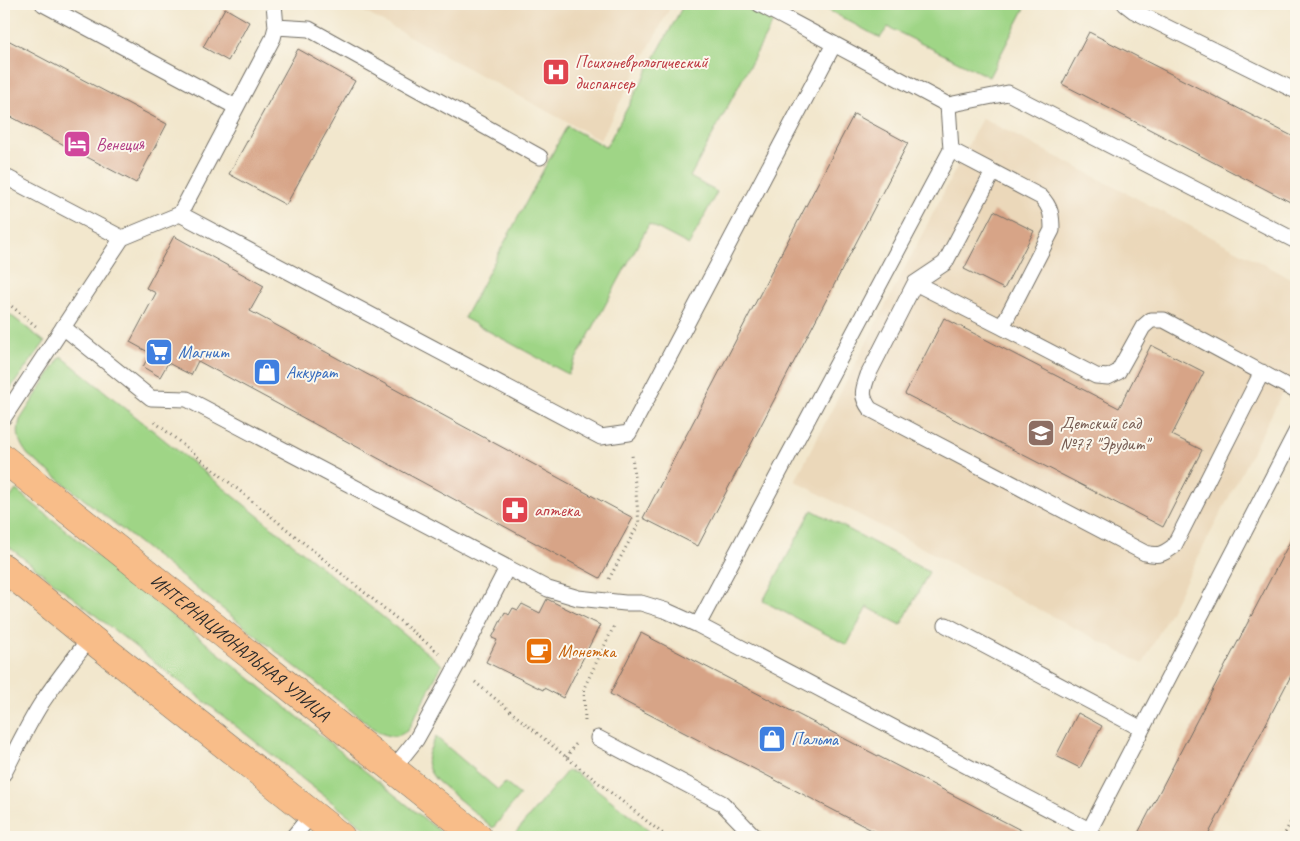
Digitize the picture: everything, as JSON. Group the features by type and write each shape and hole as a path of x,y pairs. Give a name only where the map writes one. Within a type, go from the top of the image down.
{"main road":[{"name":"ИНТЕРНАЦИОНАЛЬНАЯ УЛИЦА","path":"4,459 478,837"},
{"path":"4,568 341,837"}],"lane":[{"path":"43,4 236,107"},
{"path":"4,417 122,238 180,214 273,38 276,27 274,4"},
{"path":"759,4 948,105 1008,93 1296,241"},
{"path":"1125,4 1134,11 1296,91"},
{"path":"276,27 309,29 540,157"},
{"path":"180,214 601,437 629,433 834,44"},
{"path":"698,625 951,150 948,105"},
{"path":"951,150 1040,197 1047,203 1052,217 1052,230 1002,327"},
{"path":"993,172 945,263 916,282 868,375 863,390 864,401 870,409 1145,553 1155,555 1163,554 1174,546 1262,372"},
{"path":"4,176 122,238"},
{"path":"916,282 1096,376 1108,377 1118,372 1143,327 1152,320 1164,320 1296,391"},
{"path":"63,327 151,398 187,399 548,590 578,598 625,603 641,602 667,610 1088,834 1296,432"},
{"path":"392,770 416,740 507,568"},
{"path":"946,625 1142,729"},
{"path":"4,773 40,706 90,638"},
{"path":"598,738 722,803 755,837"},
{"path":"293,837 312,814"}],"path":[{"path":"4,300 54,340"},
{"path":"154,422 667,837"},
{"path":"585,724 584,688 625,603 608,581 639,523 629,433"},
{"path":"566,757 580,739"},
{"path":"1293,837 1284,835 1296,812"}],"shaded area":[{"name":"Психоневрологический диспансер","path":"350,4 672,4 600,140"},
{"name":"Детский сад №77 \"Эрудит\"","path":"982,118 1296,281 1296,367 1143,664 795,481"}],"green space":[{"path":"684,4 738,4 773,22 690,177 717,192 689,245 649,224 568,374 464,318 567,126 606,147"},
{"path":"817,4 1027,4 989,77 888,27 880,38"},
{"path":"4,310 45,342 4,397"},
{"path":"61,356 442,665 408,730 400,735 393,736 378,732 28,455 19,439 20,420"},
{"path":"16,490 447,837 376,837 4,543 4,506"},
{"path":"812,510 929,572 901,625 867,607 847,645 763,601"},
{"path":"436,737 498,790 505,783 520,795 493,828 436,780 432,774 427,764 427,759"},
{"path":"567,771 576,773 658,837 512,837"}],"building":[{"path":"403,4 417,4 415,9"},
{"path":"225,8 249,22 228,61 203,47"},
{"path":"1089,32 1296,138 1296,205 1062,84"},
{"path":"4,38 167,124 136,183 4,113"},
{"path":"298,49 355,81 286,205 229,174"},
{"path":"854,114 908,143 698,546 643,518"},
{"path":"994,211 1034,231 1004,289 964,269"},
{"path":"174,236 264,286 250,311 633,518 600,578 198,361 191,375 168,363 160,377 143,367 150,353 130,342 156,293 146,288"},
{"path":"944,318 1119,408 1151,345 1204,372 1172,435 1202,450 1163,527 905,394"},
{"path":"1296,530 1296,666 1207,837 1136,837"},
{"name":"Монетка","path":"547,599 600,625 563,698 486,662 497,640 492,638 505,612 509,615 513,608 518,610 522,604 540,613"},
{"path":"641,633 1034,837 885,837 610,694"},
{"path":"1078,713 1102,726 1080,768 1056,756"}],"place":[{"name":"Психоневрологический диспансер","path":"556,72"},
{"name":"Венеция","path":"77,144"},
{"name":"Магнит","path":"159,352"},
{"name":"Аккурат","path":"267,372"},
{"name":"Детский сад №77 \"Эрудит\"","path":"1041,433"},
{"name":"аптека","path":"515,510"},
{"name":"Монетка","path":"539,651"},
{"name":"Пальма","path":"772,739"}]}
